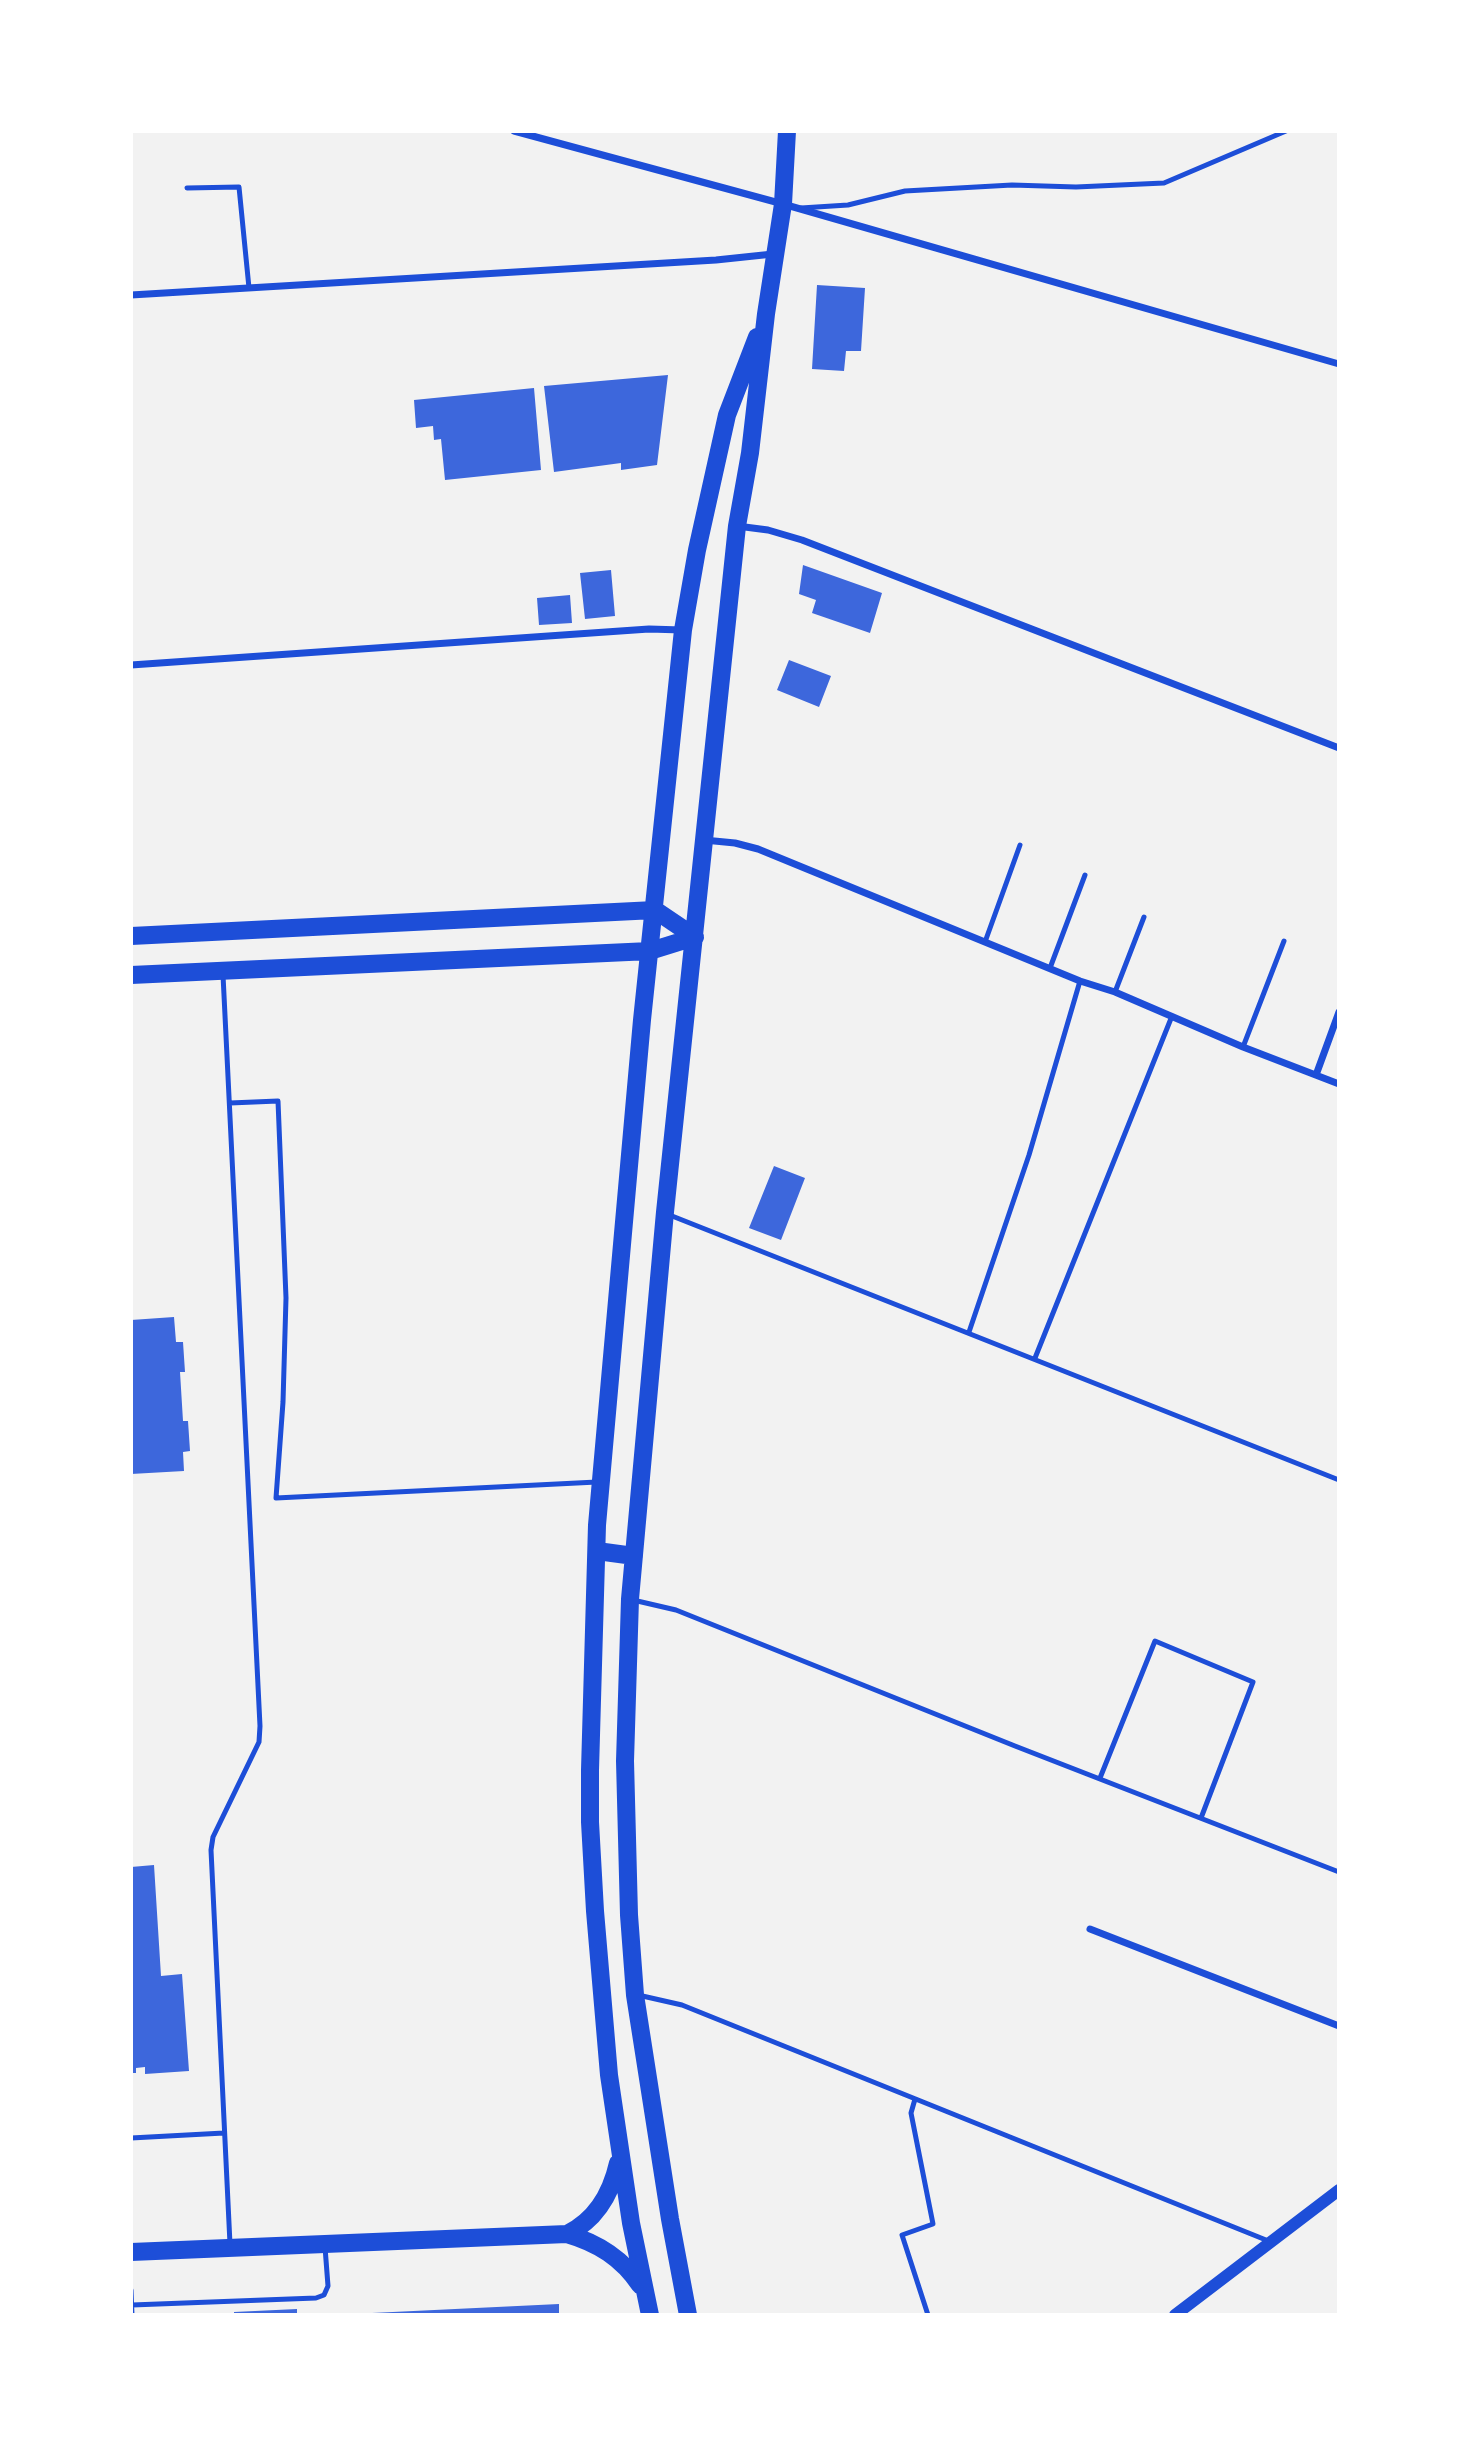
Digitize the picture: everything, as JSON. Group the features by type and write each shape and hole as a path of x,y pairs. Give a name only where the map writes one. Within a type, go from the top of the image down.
{"main road":[{"path":"688,2315 635,1994 629,1915 625,1761 630,1599 664,1212 737,526 750,453 775,254 790,206 786,131"},
{"path":"650,2315 631,2223 609,2075 590,1822 600,1482 682,630 727,415 766,314"},
{"path":"131,936 655,911 695,937"},
{"path":"131,975 650,951 695,937"},
{"path":"597,1551 634,1556"},
{"path":"567,2234 581,2227 602,2205 615,2178 621,2154"},
{"path":"131,2252 567,2234 595,2244 620,2261 646,2294"}],"street":[{"path":"514,131 790,206 1339,364"},
{"path":"131,296 716,260 775,254"},
{"path":"737,526 768,530 802,540 1339,748"},
{"path":"131,665 649,629 682,630"},
{"path":"704,840 735,843 758,849 1339,1084"},
{"path":"1316,1075 1339,1012"},
{"path":"1090,1929 1339,2026"},
{"path":"1175,2315 1339,2190"}],"lane":[{"path":"790,206 848,205 905,191 1012,185 1076,187 1164,183 1286,131"},
{"path":"187,188 239,187 249,288"},
{"path":"985,942 1020,845"},
{"path":"1050,968 1085,875"},
{"path":"1115,992 1144,917"},
{"path":"1243,1047 1284,941"},
{"path":"223,971 260,1726 259,1742 213,1837 211,1850 230,2248"},
{"path":"969,1332 1029,1155 1080,981"},
{"path":"1035,1358 1172,1016"},
{"path":"230,1103 278,1101 286,1298 283,1402 276,1498 600,1482"},
{"path":"664,1212 1339,1480"},
{"path":"630,1599 676,1610 1339,1872"},
{"path":"1100,1778 1155,1642 1253,1682 1201,1818"},
{"path":"635,1994 682,2006 1271,2242"},
{"path":"915,2099 911,2113 933,2224 902,2235 928,2315"},
{"path":"131,2138 224,2133"},
{"path":"132,2305 316,2298 324,2294 328,2286 325,2244"},
{"path":"131,2290 132,2315"}],"building":[{"path":"817,285 865,288 861,351 846,351 844,371 812,369"},
{"path":"668,375 657,465 621,470 621,463 554,472 544,386"},
{"path":"534,388 541,470 445,480 441,439 434,440 433,426 416,428 414,400"},
{"path":"803,565 882,593 870,633 812,613 816,600 799,594"},
{"path":"611,570 615,616 585,619 580,573"},
{"path":"570,595 572,623 539,625 537,598"},
{"path":"789,660 831,676 819,707 777,690"},
{"path":"774,1166 805,1178 781,1240 749,1228"},
{"path":"174,1317 176,1342 183,1342 185,1372 180,1372 183,1421 188,1421 190,1451 183,1452 184,1471 131,1474 131,1320"},
{"path":"154,1865 161,1976 182,1974 189,2071 145,2074 145,2067 136,2068 136,2073 131,2073 131,1867"},
{"path":"559,2304 559,2315 372,2315 372,2313"},
{"path":"297,2309 297,2315 234,2315 234,2312"}]}
